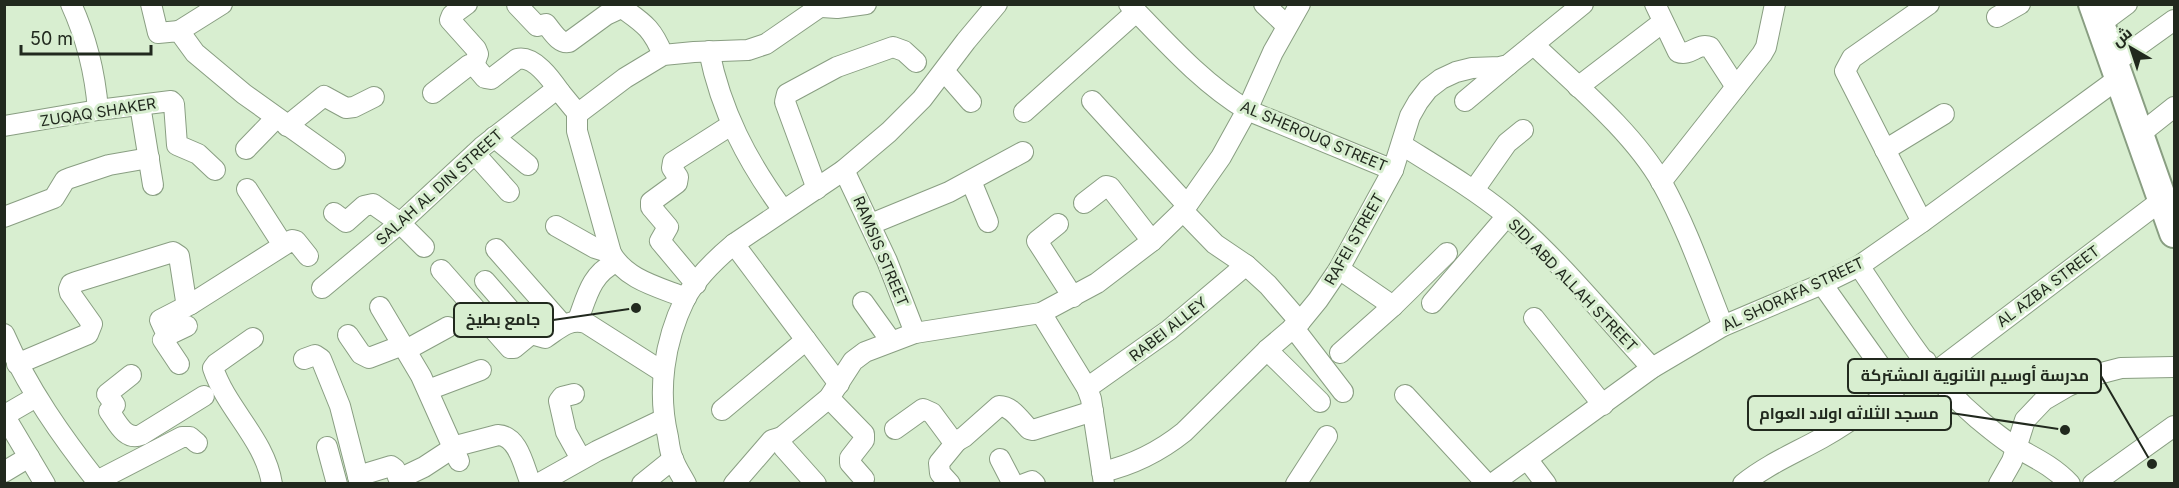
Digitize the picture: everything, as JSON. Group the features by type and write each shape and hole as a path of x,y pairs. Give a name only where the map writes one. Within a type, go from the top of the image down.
{"street":[{"path":"71,4 86,39 92,62 98,110"},
{"path":"151,4 158,33 179,31 222,4"},
{"path":"467,4 452,15 450,20 476,49 478,54 474,65"},
{"path":"577,112 584,111 625,78 663,55 748,50 766,44 817,7 837,8 866,4"},
{"path":"686,483 673,459 664,419 662,393 663,372 671,336 691,291 718,258 734,244 844,170 889,132 922,99 997,4"},
{"path":"1264,4 1287,26"},
{"path":"734,483 772,440 782,437 834,391 853,361 865,352 915,333 1041,313 1097,283 1152,241 1185,208 1221,157 1247,110 1273,52 1300,4"},
{"path":"1465,101 1583,4"},
{"path":"1661,182 1766,47 1775,4"},
{"path":"1922,222 1845,71 1852,58 1929,4"},
{"path":"1997,17 2020,4"},
{"path":"2127,4 2096,14 2174,232"},
{"path":"517,5 537,26 546,24 565,43 619,6 644,22 656,38 663,55"},
{"path":"1024,112 1133,8"},
{"name":"AL SHEROUQ STREET","path":"1133,8 1194,69 1247,110 1393,170"},
{"path":"1578,87 1659,13 1678,52 1688,53 1702,45 1710,47 1736,87"},
{"name":"AL SHORAFA STREET","path":"1492,483 1652,368 1723,326 1859,266 1922,222 2116,70 2175,20"},
{"path":"179,31 195,53 282,122 335,159"},
{"path":"1534,45 1606,113 1642,154 1661,182 1723,326"},
{"path":"817,189 785,102 787,94 837,67 893,47 904,51 916,62"},
{"path":"709,51 721,99 731,125 752,164 783,210"},
{"path":"474,65 485,78 491,79 517,59 527,59 544,72 577,112 577,131 614,258"},
{"path":"433,93 469,65 474,65"},
{"name":"RAFEI STREET","path":"1103,478 1170,444 1267,350 1297,325 1339,269 1393,170 1410,116 1428,89 1441,79 1456,72 1472,68 1500,68 1508,65"},
{"path":"944,71 971,102"},
{"name":"SALAH AL DIN STREET","path":"322,288 400,223 494,137 551,93 560,92"},
{"path":"246,149 282,122 324,96 330,97 346,108 354,107 374,97"},
{"name":"ZUQAQ SHAKER","path":"4,126 169,100 173,102 177,145 198,154 215,170"},
{"path":"1092,101 1215,244 1246,266 1274,291 1343,392"},
{"path":"140,105 153,185"},
{"path":"2140,134 2175,107"},
{"path":"1885,150 1944,114"},
{"path":"691,291 660,241 668,227 651,205 652,200 677,183 678,177 672,168 673,162 731,125"},
{"path":"1474,189 1507,143 1522,130"},
{"path":"494,137 528,165"},
{"name":"SIDI ABD ALLAH STREET","path":"1402,145 1474,189 1507,216 1555,262 1652,368"},
{"path":"871,224 971,181 1023,152"},
{"path":"475,154 509,192"},
{"path":"4,217 54,198 65,180 109,165 149,158"},
{"name":"RAMSIS STREET","path":"844,170 871,224 915,333"},
{"path":"971,181 988,222"},
{"path":"1084,203 1106,186 1110,187 1152,241"},
{"path":"247,189 283,245"},
{"name":"AL AZBA STREET","path":"1743,483 1782,457 1844,425 1930,367 2162,200"},
{"path":"334,213 346,222 364,206 373,204 400,223 424,246"},
{"path":"1432,303 1507,216"},
{"path":"1058,224 1037,241 1073,297"},
{"path":"556,226 614,258 632,275 691,291"},
{"path":"166,336 159,320 191,304 283,245 294,240 308,256"},
{"path":"734,244 806,340 834,391 864,434 864,440 850,458 850,462 864,479"},
{"path":"496,249 570,323"},
{"path":"18,364 88,334 92,324 69,289 71,284 76,282 173,252 178,256 186,301 191,304"},
{"path":"1340,353 1393,306 1447,253"},
{"path":"570,323 594,280 614,258"},
{"name":"RABEI ALLEY","path":"1087,388 1169,330 1246,266"},
{"path":"1859,266 1930,367 1954,397 1977,419 2016,447 2040,459 2070,483"},
{"path":"1339,269 1393,306"},
{"path":"441,270 508,347 514,348 531,334"},
{"path":"485,281 531,334 544,338 570,323 586,322 663,372"},
{"path":"1822,284 1896,388"},
{"path":"863,302 891,341"},
{"path":"380,307 428,390 456,455"},
{"path":"1041,313 1087,388 1093,411 1103,478"},
{"path":"1534,318 1603,405"},
{"path":"179,364 163,340 166,336 187,326"},
{"path":"348,335 361,354 369,358 405,347 448,327"},
{"path":"4,334 36,397 98,482 151,452 186,436 197,443"},
{"path":"253,338 213,368 235,411 264,454 272,483"},
{"path":"722,410 806,340"},
{"path":"1267,350 1320,402"},
{"path":"304,359 315,355 321,360 340,406 359,480 391,466 401,478 456,455 487,438 505,435 514,442 531,483"},
{"path":"1999,483 2012,461 2025,420 2044,400 2094,375 2121,368 2175,367"},
{"path":"428,390 481,370"},
{"path":"131,375 107,393 115,405 109,410 126,434 130,436 141,435 204,396"},
{"path":"574,394 562,397 559,401 566,432 582,459"},
{"path":"1405,395 1487,483"},
{"path":"36,397 5,415 45,483"},
{"path":"950,483 940,473 939,463 957,441 999,406 1010,409 1029,429 1033,430 1093,411"},
{"path":"895,429 918,410 923,409 932,413 952,440 957,441"},
{"path":"538,483 664,419"},
{"path":"2093,483 2173,431"},
{"path":"141,435 151,452"},
{"path":"1307,479 1327,436"},
{"path":"782,437 784,447 816,483"},
{"path":"327,447 337,483"},
{"path":"4,472 29,457"},
{"path":"642,483 673,459"},
{"path":"1000,459 1013,483"},
{"path":"1527,459 1546,483"},
{"path":"1024,483 1032,481 1035,483"}],"place":[{"name":"جامع بطيخ","path":"636,308"},
{"name":"مسجد الثلاثه اولاد العوام","path":"2065,430"},
{"name":"مدرسة أوسيم الثانوية المشتركة","path":"2152,464"}]}
